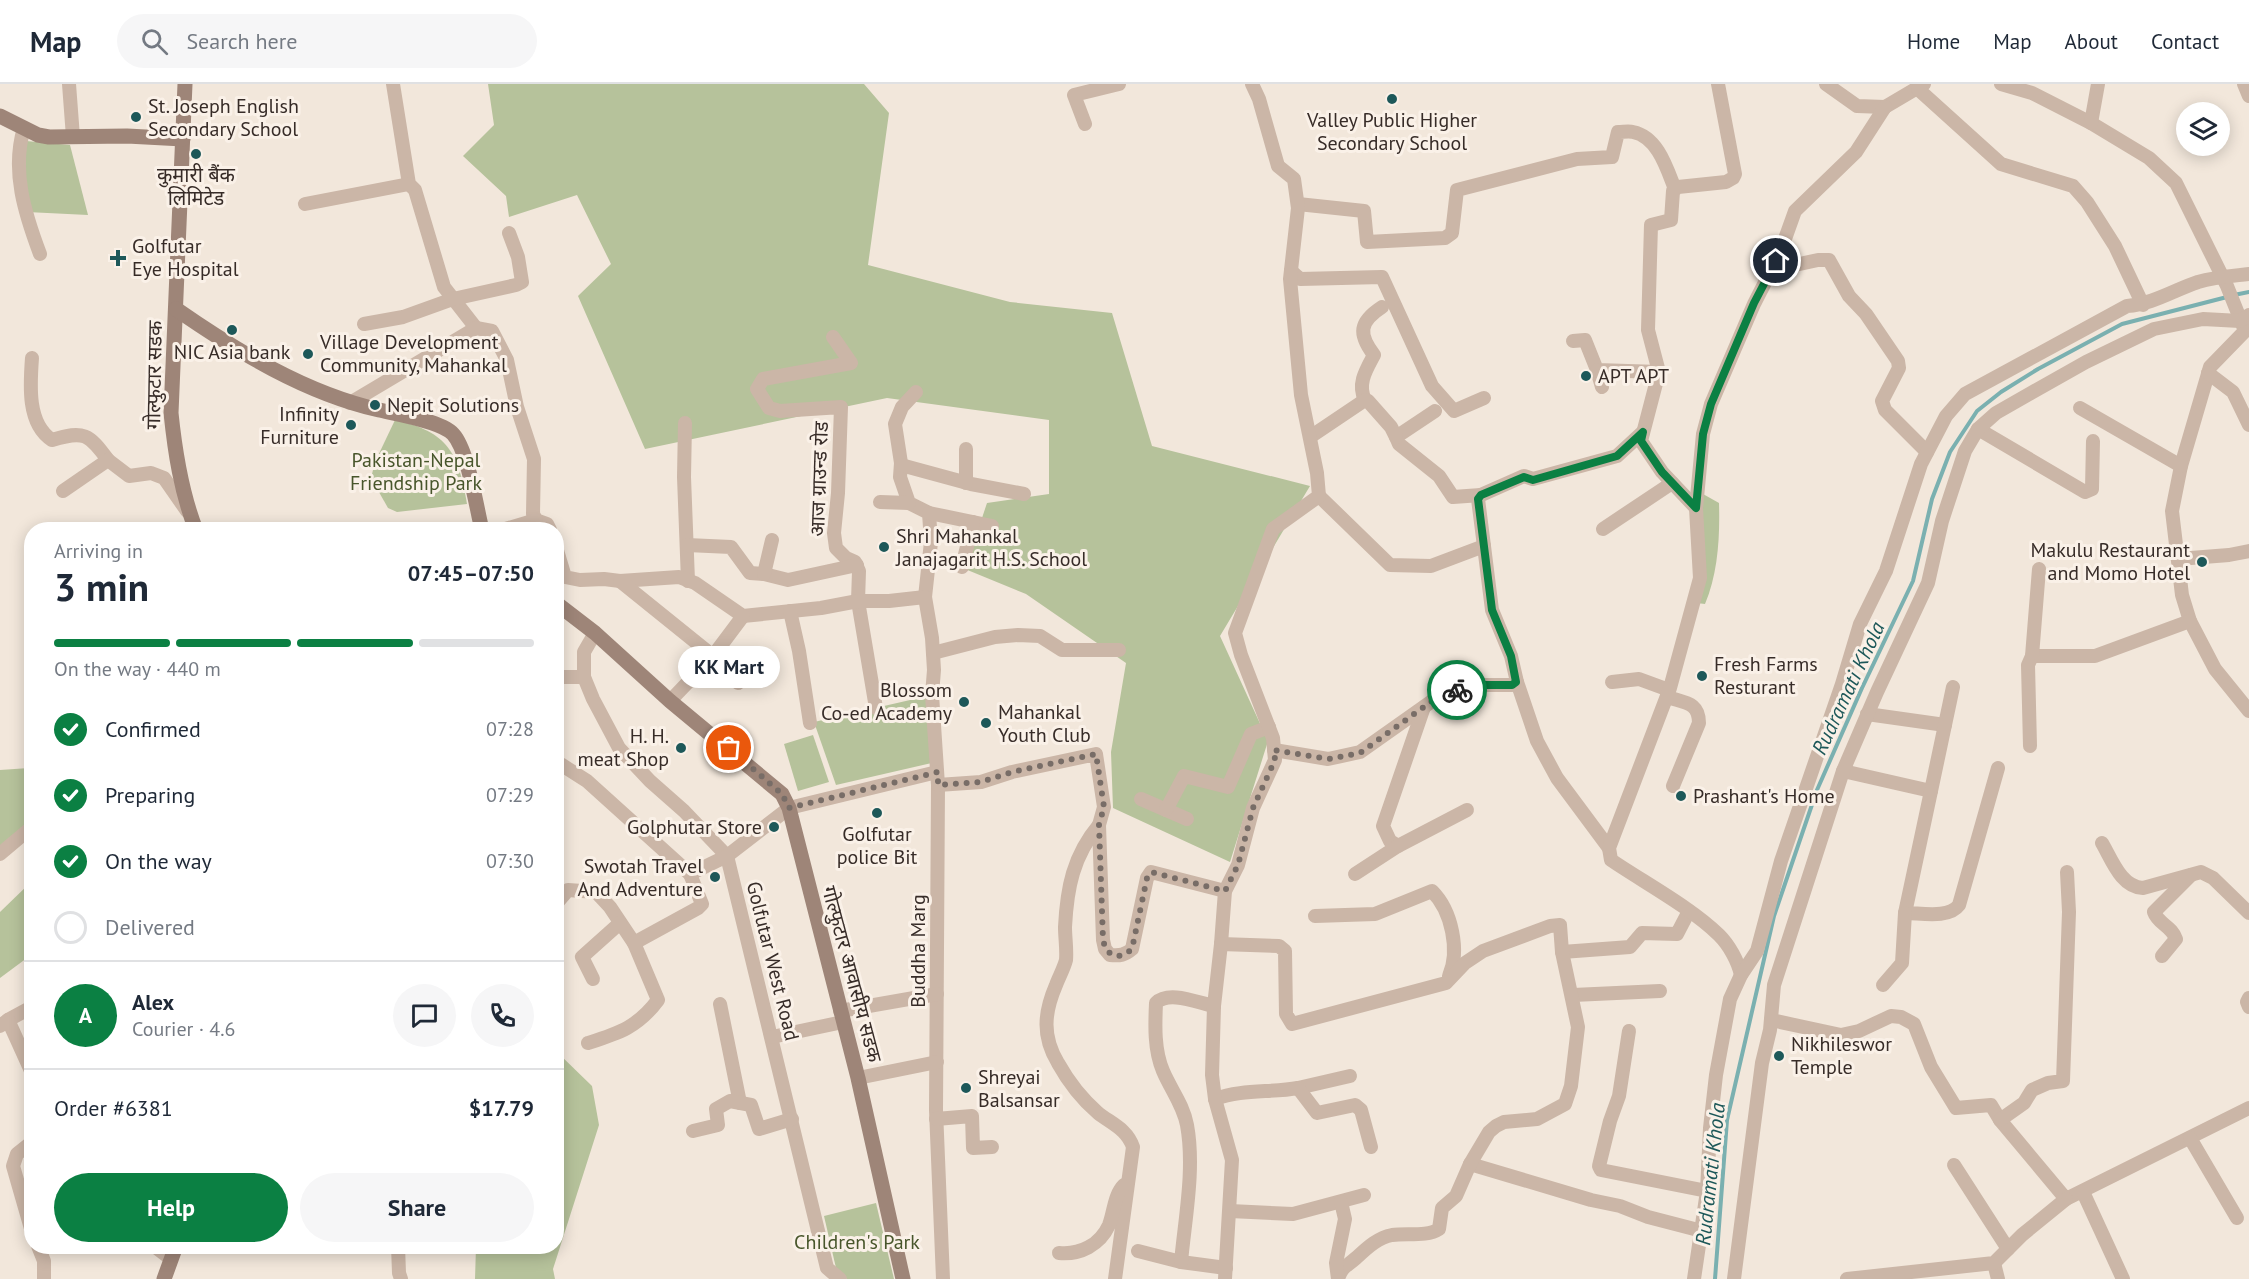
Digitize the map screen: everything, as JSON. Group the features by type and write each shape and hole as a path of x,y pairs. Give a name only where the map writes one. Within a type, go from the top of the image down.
{"main road":[{"name":"गोल्फुटार सडक","path":"185,84 171,413 176,458 193,522"},
{"path":"0,116 49,137 183,139"},
{"path":"176,309 270,369 350,404 430,422 453,433 465,456 480,522"},
{"name":"गोल्फुटार आवासीय सडक","path":"564,609 595,633 670,701 782,794 789,808 858,1078 903,1279"},
{"path":"164,1279 174,1254"}],"street":[{"path":"69,84 73,137"},
{"path":"393,84 409,184 416,190 444,287 476,328 492,331 507,360 517,407 534,459 533,514 536,520"},
{"path":"1085,124 1074,95 1119,84"},
{"path":"1252,84 1278,166 1294,179 1298,204 1291,271 1301,395 1317,473 1319,496 1350,529 1390,565 1431,566 1485,546"},
{"path":"1675,189 1726,182 1734,178 1718,84"},
{"path":"1826,84 1857,106 1885,106 1921,87 2001,164 2073,186 2087,202 2115,246 2143,305"},
{"path":"2001,84 2032,93 2091,123 2149,158 2176,183 2244,322"},
{"path":"2091,123 2098,84"},
{"path":"2244,84 2249,96"},
{"path":"1609,848 1668,693 1700,578 1696,508 1703,434 1711,404 1754,303 1776,261 1794,211 1856,152 1885,106"},
{"path":"24,128 20,151 23,205 40,254"},
{"path":"1298,204 1364,211 1367,242 1445,238 1452,233 1458,190 1577,159 1612,157 1618,132 1635,132 1648,140 1662,156 1675,189 1671,220 1651,225 1648,330 1659,372 1641,441 1662,472 1696,508"},
{"path":"304,204 409,184"},
{"path":"364,324 403,318 453,299 522,282 518,257 509,233"},
{"path":"1776,261 1795,265 1829,260 1850,296 1866,314 1898,361 1899,368 1882,401 1885,410 1927,452"},
{"path":"1291,271 1300,279 1382,277 1432,386 1454,411 1484,398"},
{"path":"1694,1279 1707,1191 1710,1128 1716,1075 1730,999 1741,975 1757,951 1781,861 1842,684 1860,624 1886,571 1921,464 1946,416 1965,394 2127,306 2143,305 2198,282 2224,281 2249,274"},
{"path":"1382,307 1371,314 1362,330 1363,338 1374,355 1362,374 1361,392 1365,400 1391,427 1399,444 1439,476 1453,497 1481,495 1524,477 1533,480 1617,456 1643,432"},
{"path":"1734,1279 1774,985 1843,771 1928,583 1942,521 1965,451 1978,429 1996,413 2086,362 2154,329 2203,319 2244,322"},
{"path":"2244,322 2210,367 2181,466 2172,512 2182,595 2190,621 2214,669 2249,711"},
{"path":"350,404 476,328"},
{"name":"आज ग्राउन्ड रोड","path":"833,337 851,363 763,380 757,389 769,408 780,411 841,406 834,533 836,548 856,565"},
{"path":"1573,341 1585,340 1602,387"},
{"path":"32,358 32,405 45,436 52,440 72,434 93,439 108,460 129,476 152,473 164,478 189,513"},
{"path":"1597,370 1659,372"},
{"path":"2208,373 2233,393 2249,425"},
{"path":"909,503 900,477 901,465 895,424 902,407 916,392"},
{"path":"1310,437 1365,400"},
{"path":"2080,408 2181,466"},
{"path":"1396,437 1435,411"},
{"path":"685,423 684,477 688,580"},
{"path":"1978,429 2085,492 2092,489 2093,441"},
{"path":"966,449 966,483"},
{"path":"63,491 108,460"},
{"path":"901,465 966,483 1024,494"},
{"path":"1603,529 1672,483"},
{"path":"1481,495 1478,499 1492,610 1511,656 1516,682 1537,741 1557,778 1609,848 1611,860 1689,911 1720,935 1738,965 1741,975"},
{"path":"1138,1251 1226,1274 1232,1160 1215,1099 1212,1075 1214,1006 1225,891 1238,865 1253,808 1275,760 1273,738 1241,655 1235,633 1273,529 1319,496"},
{"path":"879,502 909,503 929,513 992,526"},
{"name":"Buddha Marg","path":"929,513 931,542 925,597 933,653 932,695 938,778 936,1119 944,1279"},
{"path":"529,522 536,520 542,522"},
{"path":"962,567 973,522"},
{"path":"764,574 772,540"},
{"path":"687,545 731,547 750,573 788,580 856,565 859,571 858,601 876,708"},
{"path":"2178,559 2249,551"},
{"path":"2030,746 2028,665 2032,656 2039,569"},
{"path":"564,574 565,577 580,580 620,581 679,577 688,580 744,616 858,601 889,601 925,597"},
{"path":"620,581 713,656 738,683"},
{"path":"790,610 810,723"},
{"path":"670,701 713,656 744,616"},
{"path":"2032,656 2094,656 2190,621"},
{"path":"595,633 584,652 584,677 593,699 624,754 727,855"},
{"path":"933,653 995,637 1018,635 1040,636 1062,650 1119,650"},
{"path":"564,677 584,677"},
{"path":"1612,682 1639,679 1694,706 1699,713 1700,723 1673,786"},
{"path":"1274,750 1328,759 1360,753 1435,699 1459,689 1486,685 1512,685 1516,682"},
{"path":"1884,985 1902,963 1905,913 1953,687"},
{"path":"1398,846 1390,841 1383,826 1424,707"},
{"path":"1867,714 1945,725"},
{"path":"1166,810 1184,776 1228,788 1251,734 1269,727"},
{"path":"690,874 727,855 789,808 938,778 981,782 1012,772 1096,754 1104,807 1099,825 1103,940 1110,955 1119,956 1132,949 1147,878 1151,872 1225,891"},
{"path":"564,766 587,781 690,874 702,903 698,908 634,943"},
{"path":"1905,913 1947,914 1956,910 1998,768"},
{"path":"1843,771 1930,791"},
{"path":"1141,799 1187,819"},
{"path":"1355,874 1398,846 1467,810"},
{"path":"1099,825 1079,854 1073,873 1065,929 1066,959 1048,1001 1045,1017 1046,1032 1059,1064 1088,1103 1124,1130 1131,1139 1133,1156 1115,1279"},
{"path":"0,854 24,834"},
{"path":"2102,843 2127,883 2136,888 2201,872 2213,878 2246,907"},
{"name":"Golfutar West Road","path":"727,855 827,1268 840,1279"},
{"path":"2000,1119 2024,1103 2032,1090 2048,1083 2063,1081 2069,912 2067,872"},
{"path":"2162,956 2176,939 2173,931 2155,916 2154,912 2193,874"},
{"path":"564,895 568,890 596,892 610,907 634,943 658,1000 647,1015 638,1022 613,1035 588,1043"},
{"path":"1315,916 1375,914 1432,891 1437,896 1448,920 1455,943 1454,965 1446,983"},
{"path":"1562,952 1630,947 1642,933 1677,934 1689,911"},
{"path":"593,979 582,957 620,923"},
{"path":"1221,944 1279,946 1285,951 1286,1014 1292,1024 1446,983 1465,963 1483,951 1550,926 1560,925 1562,952 1578,1026 1570,1086 1565,1104 1537,1119 1504,1122 1496,1126 1470,1164 1456,1196 1442,1208 1439,1229 1428,1233 1390,1235 1380,1239 1341,1269 1338,1279"},
{"path":"1573,995 1660,991"},
{"path":"772,1037 841,1017 938,994"},
{"path":"1181,1262 1188,1186 1187,1124 1181,1103 1162,1070 1158,1055 1156,1003 1160,999 1173,998 1214,1006"},
{"path":"2249,998 2247,1002 2249,1007"},
{"path":"720,1004 740,1103"},
{"path":"24,1012 4,1023 24,1059"},
{"path":"1771,1020 1840,1035 1859,1031 1891,1016 1901,1017 1914,1024 1931,1067 1956,1108 1991,1105 2066,1199"},
{"path":"1629,1031 1619,1096 1610,1120 1599,1166 1602,1170 1707,1191"},
{"path":"858,1078 937,1062"},
{"path":"1215,1099 1231,1093 1276,1092 1350,1076"},
{"path":"1298,1088 1317,1113 1355,1105 1360,1110 1371,1147"},
{"path":"693,1131 718,1125 716,1109 730,1101 751,1105 759,1129 792,1119"},
{"path":"1847,1279 1994,1263 2066,1199 2249,1108"},
{"path":"936,1119 972,1116 973,1148 992,1148"},
{"path":"2190,1138 2237,1218"},
{"path":"24,1148 16,1154 13,1166 24,1204"},
{"path":"1470,1164 1620,1206 1648,1218 1702,1231"},
{"path":"1954,1165 2008,1249"},
{"path":"1059,1253 1074,1253 1092,1246 1108,1226 1119,1190 1128,1183"},
{"path":"2083,1192 2123,1279"},
{"path":"1230,1211 1293,1214 1364,1195"},
{"path":"1338,1279 1336,1263 1345,1219 1341,1202"},
{"path":"41,1254 44,1261 44,1279"},
{"path":"398,1254 401,1279"},
{"path":"1994,1263 1998,1279"}],"green space":[{"path":"488,84 864,84 889,113 868,265 1010,302 1112,313 1152,446 1310,486 1220,636 1268,741 1230,862 1113,808 1111,752 1126,663 1026,594 965,569 987,503 1049,494 1049,420 887,398 645,449 578,296 611,264 577,195 509,217 506,196 463,156 494,125"},
{"path":"26,141 70,145 88,215 27,212 24,200"},
{"name":"Pakistan-Nepal Friendship Park","path":"395,420 428,431 448,447 460,471 467,504 397,512 388,508 371,478 375,462"},
{"path":"1703,494 1719,503 1717,555 1713,580 1705,604 1697,603 1702,554"},
{"path":"932,695 936,762 836,785 814,722"},
{"path":"813,735 829,782 798,791 784,744"},
{"path":"24,768 24,827 0,851 0,770"},
{"path":"24,889 24,960 0,978 0,912"},
{"path":"564,1059 592,1086 599,1125 564,1235"},
{"name":"Children's Park","path":"876,1203 894,1279 847,1279 836,1268 824,1216"},
{"path":"476,1254 558,1254 553,1269 555,1279 475,1279"}],"waterway":[{"name":"Rudramati Khola","path":"2234,295 2249,292"},
{"name":"Rudramati Khola","path":"1715,1279 1727,1120 1774,916 1817,790 1913,581 1932,499 1950,452 1977,411 2001,392 2038,369 2122,324 2227,297"}],"way so far":[{"path":"729,748 782,794 789,808 938,772 938,785 981,782 1012,772 1096,754 1104,807 1099,825 1103,940 1107,952 1110,955 1119,956 1132,949 1147,878 1151,872 1225,891 1238,865 1253,808 1275,760 1274,750 1328,759 1360,753 1435,699 1457,690"}],"place":[{"name":"Valley Public Higher Secondary School","path":"1392,99"},
{"name":"St. Joseph English Secondary School","path":"136,117"},
{"name":"कुमारी बैंक लिमिटेड","path":"196,154"},
{"name":"Golfutar Eye Hospital","path":"118,258"},
{"name":"NIC Asia bank","path":"232,330"},
{"name":"Village Development Community, Mahankal","path":"308,354"},
{"name":"APT APT","path":"1586,376"},
{"name":"Nepit Solutions","path":"375,405"},
{"name":"Infinity Furniture","path":"351,425"},
{"name":"Shri Mahankal Janajagarit H.S. School","path":"884,547"},
{"name":"Makulu Restaurant and Momo Hotel","path":"2202,562"},
{"name":"Fresh Farms Resturant","path":"1702,676"},
{"name":"Blossom Co-ed Academy","path":"964,702"},
{"name":"Mahankal Youth Club","path":"986,723"},
{"name":"H. H. meat Shop","path":"681,748"},
{"name":"KK Mart","path":"729,748"},
{"name":"Prashant's Home","path":"1681,796"},
{"name":"Golfutar police Bit","path":"877,813"},
{"name":"Golphutar Store","path":"774,827"},
{"name":"Swotah Travel And Adventure","path":"715,877"},
{"name":"Nikhileswor Temple","path":"1779,1056"},
{"name":"Shreyai Balsansar","path":"966,1088"}],"route":[{"path":"1457,690 1486,685 1512,685 1516,682 1511,656 1492,610 1478,499 1481,495 1524,477 1533,480 1617,456 1643,432 1641,441 1662,472 1696,508 1703,434 1711,404 1754,303 1776,261"}]}
